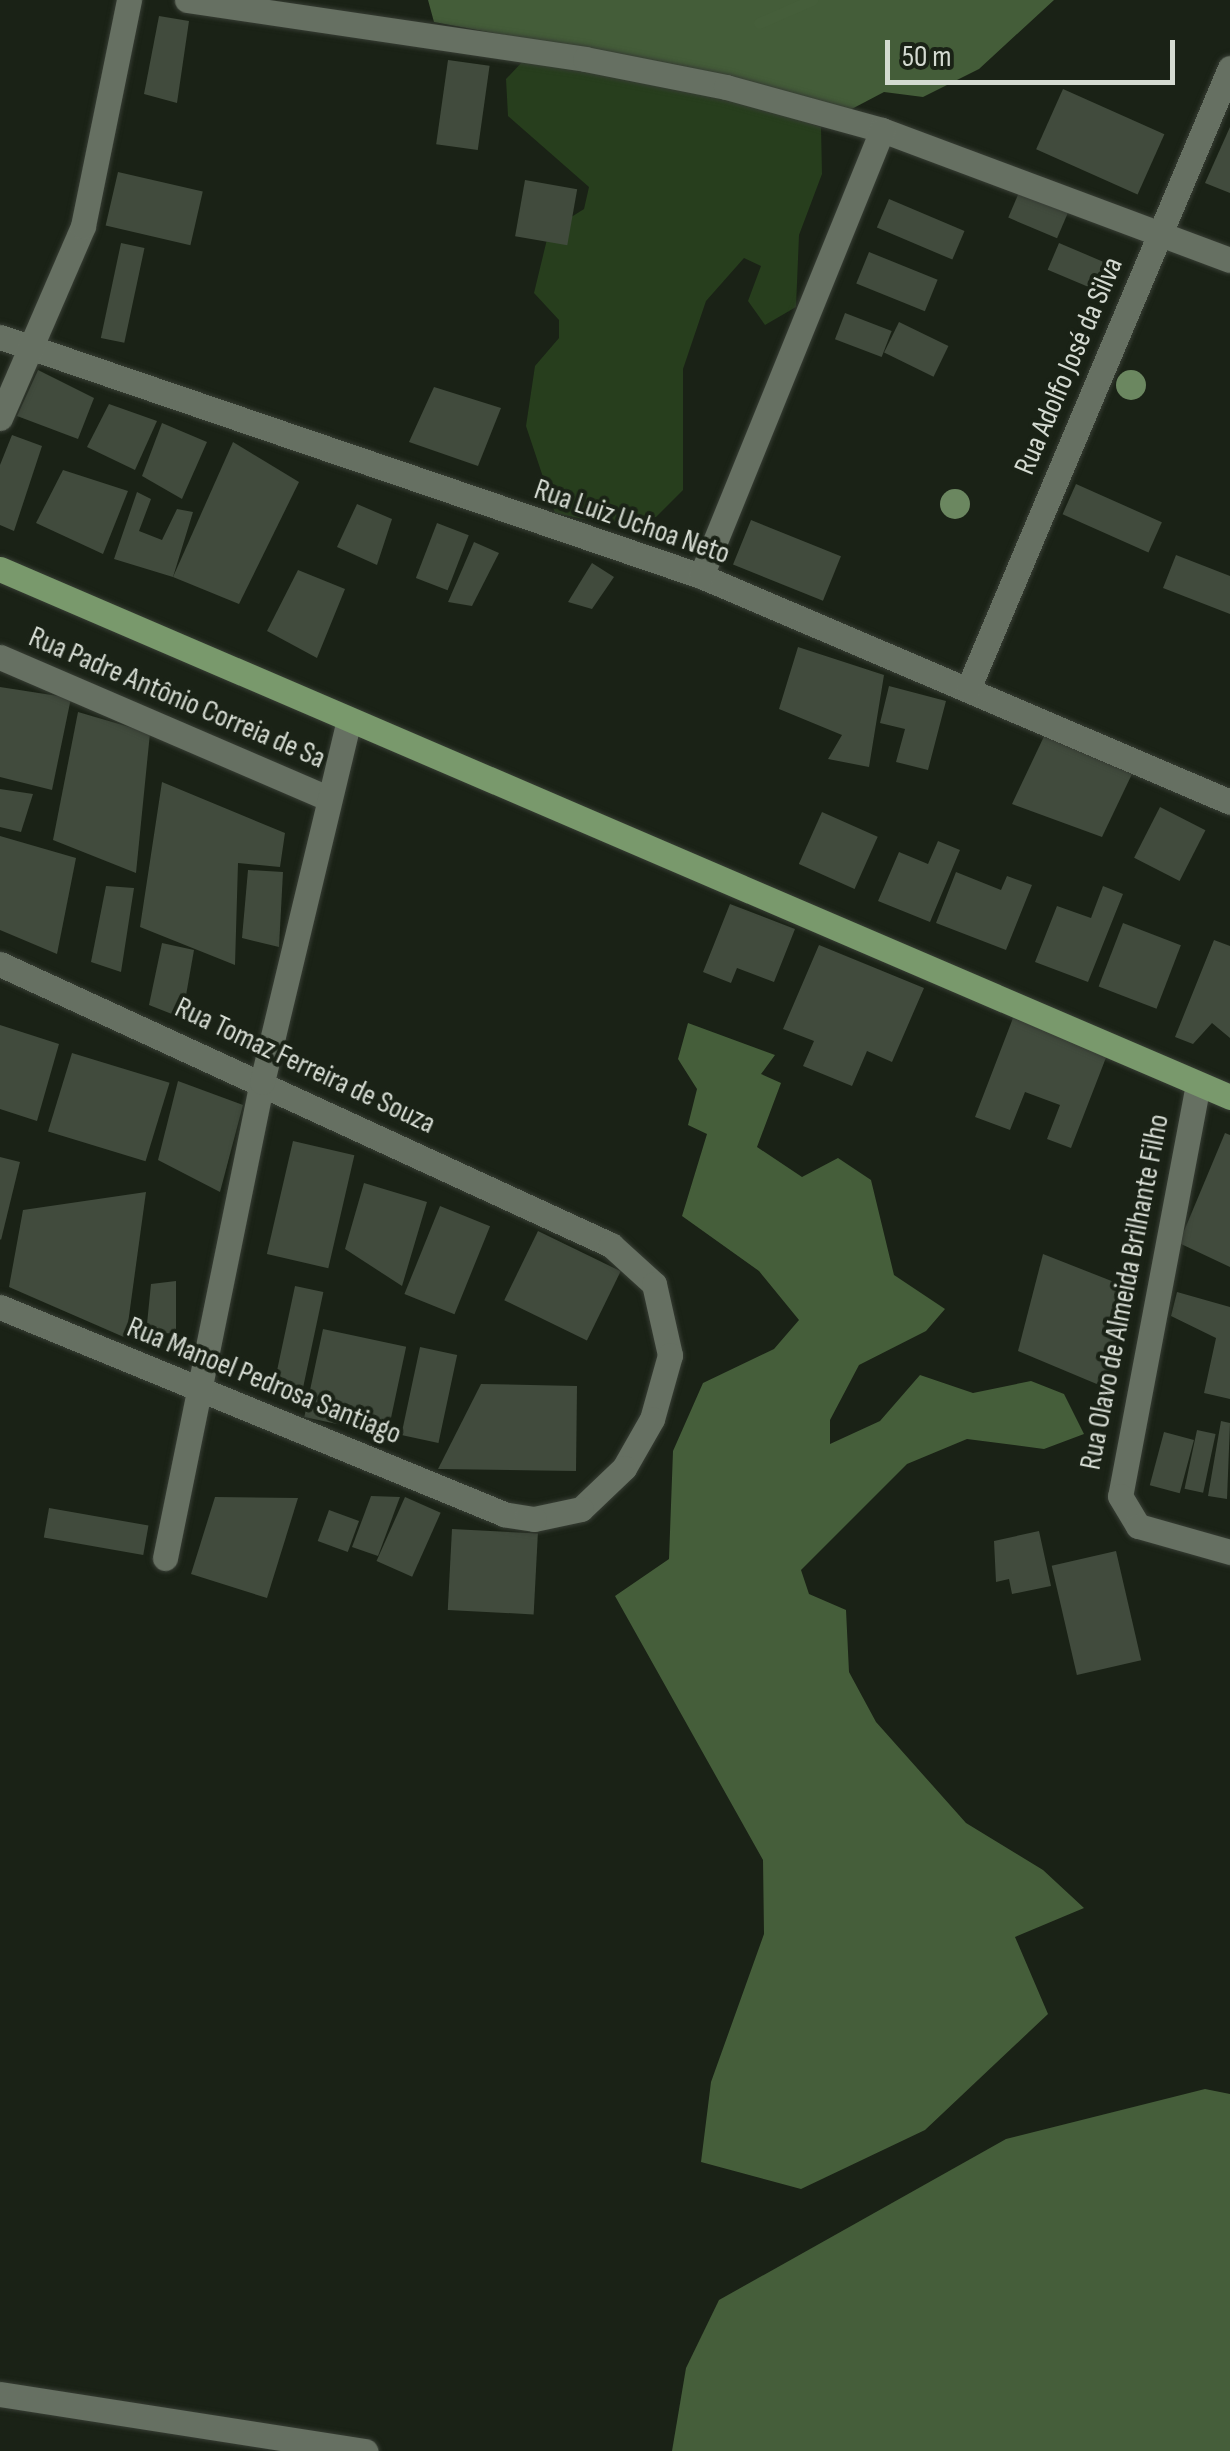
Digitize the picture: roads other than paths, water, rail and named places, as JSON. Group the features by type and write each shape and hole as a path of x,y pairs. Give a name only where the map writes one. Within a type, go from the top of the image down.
{"main road":[{"path":"0,570 348,723 1230,1097"}],"street":[{"path":"0,418 31,343 66,276 94,187 130,0"},
{"path":"187,0 585,59 726,87 882,130 1162,229 1230,260"},
{"name":"Rua Adolfo José da Silva","path":"968,689 1230,68"},
{"path":"700,576 882,130"},
{"name":"Rua Luiz Uchoa Neto","path":"0,337 31,343 475,503 700,576 1228,796"},
{"name":"Rua Padre Antônio Correia de Sa","path":"0,657 328,800"},
{"path":"165,1558 262,1082 348,723"},
{"name":"Rua Tomaz Ferreira de Souza","path":"0,964 583,1230 628,1257 654,1284 668,1327 667,1373 640,1444 600,1496 557,1518 504,1514"},
{"name":"Rua Olavo de Almeida Brilhante Filho","path":"1198,1084 1125,1450 1125,1512 1138,1526 1230,1552"},
{"name":"Rua Manoel Pedrosa Santiago","path":"0,1307 504,1514"},
{"path":"0,2394 366,2451"}],"waterway":[{"path":"759,23 812,0"}]}
